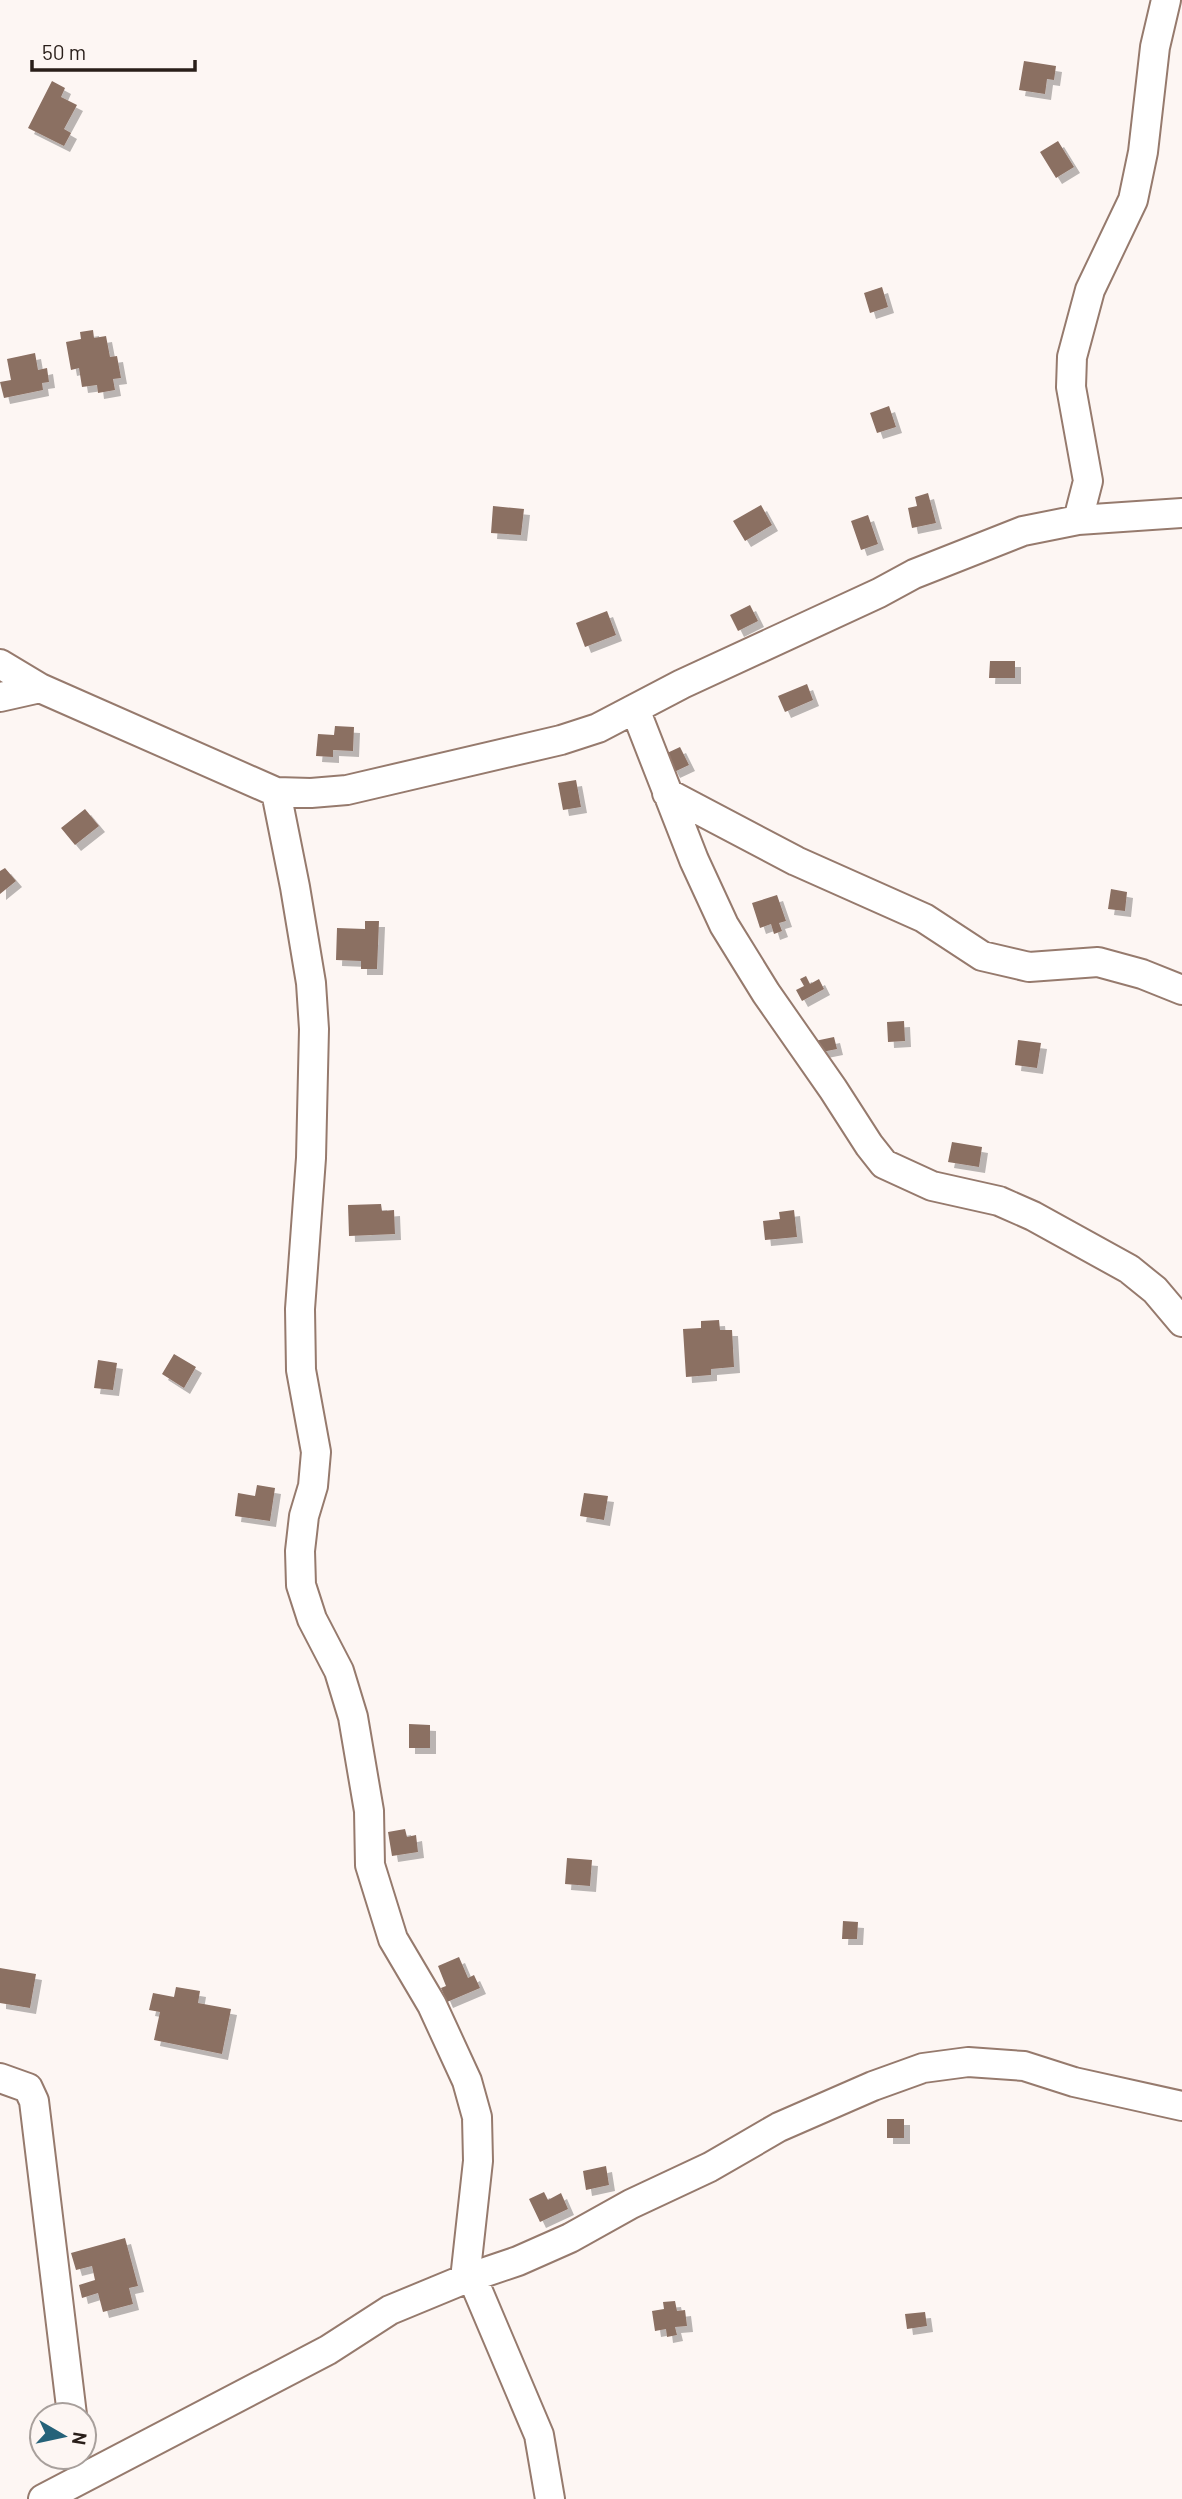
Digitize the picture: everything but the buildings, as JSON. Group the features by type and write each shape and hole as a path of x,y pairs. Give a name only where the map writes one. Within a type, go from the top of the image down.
{"street":[{"path":"1078,520 1088,481 1071,387 1072,357 1090,290 1133,200 1143,152 1155,47 1166,0"},
{"path":"0,664 40,688 276,792 347,790 561,740 598,728 682,684 879,593 914,574 1023,531 1078,520 1182,513"},
{"path":"0,697 40,688"},
{"path":"635,709 694,860 724,925 766,993 884,1164 932,1186 999,1200 1033,1216 1129,1269 1155,1290 1182,1322"},
{"path":"276,792 306,956 314,1028 312,1158 300,1309 301,1370 316,1452 313,1486 304,1516 300,1550 301,1585 313,1619 339,1671 352,1717 369,1811 370,1865 393,1939 432,2005 467,2081 477,2117 478,2161 469,2278 539,2435 550,2499"},
{"path":"667,793 796,861 925,918 982,956 1029,967 1098,962 1142,974 1182,990"},
{"path":"98,2458 328,2350 390,2310 570,2238 779,2127 873,2085 923,2068 968,2062 1024,2066 1074,2082 1182,2106"},
{"path":"0,2078 28,2088 34,2101 70,2401"},
{"path":"43,2499 74,2471"}]}
